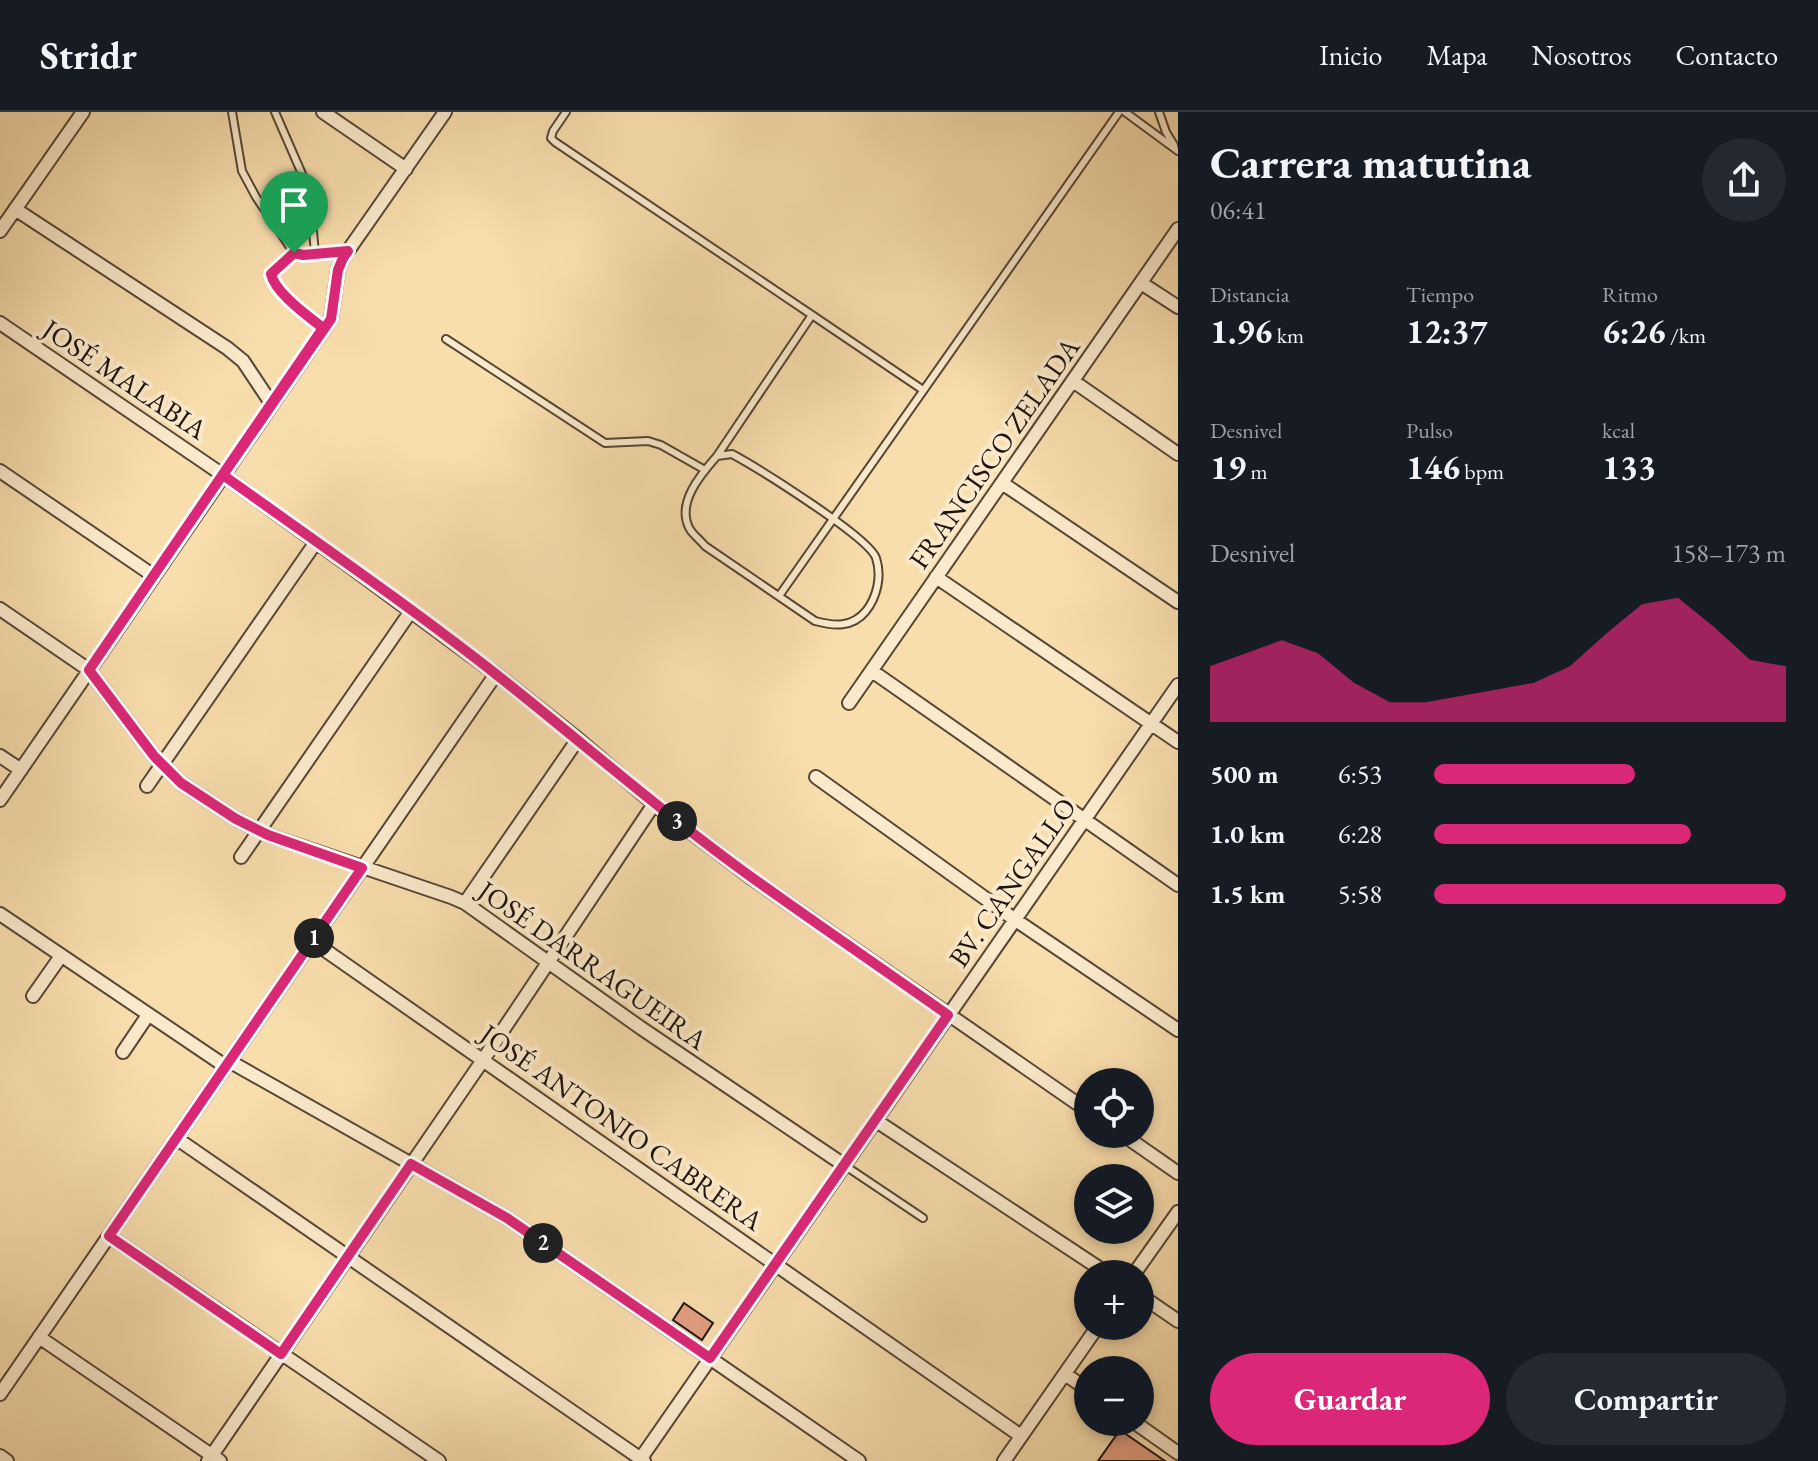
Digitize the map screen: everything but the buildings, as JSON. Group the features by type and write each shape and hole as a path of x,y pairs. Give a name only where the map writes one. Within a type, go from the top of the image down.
{"street":[{"path":"0,231 83,112"},
{"path":"323,112 406,169"},
{"path":"0,800 331,319 338,270 343,258 445,112"},
{"path":"15,209 227,348 243,361 271,403"},
{"name":"FRANCISCO ZELADA","path":"849,703 1178,229"},
{"path":"1141,283 1178,307"},
{"name":"JOSÉ MALABIA","path":"0,323 223,475 411,611 496,674 654,804 753,879 1074,1101"},
{"path":"1073,381 1178,454"},
{"path":"0,471 154,576"},
{"path":"1002,483 1178,602"},
{"path":"147,786 316,542"},
{"path":"936,577 1178,742"},
{"name":"JOSÉ DARRAGUEIRA","path":"0,609 89,670 162,765 181,783 259,831 465,903 844,1165"},
{"path":"241,857 411,611"},
{"path":"872,671 1178,885"},
{"path":"0,1394 496,674"},
{"name":"BV. CANGALLO","path":"641,1460 1178,685"},
{"path":"465,903 578,739"},
{"path":"0,756 21,770"},
{"path":"816,777 1014,919 1178,1030"},
{"path":"39,1337 213,1459 654,804"},
{"path":"0,914 148,1015 227,1064 507,1218 859,1461"},
{"name":"JOSÉ ANTONIO CABRERA","path":"312,941 1021,1436"},
{"path":"33,996 61,956"},
{"path":"123,1052 148,1015"},
{"path":"875,1120 1087,1260"},
{"path":"176,1138 641,1460"},
{"path":"1142,1148 1178,1173"},
{"path":"1144,1260 1178,1212"},
{"path":"109,1236 439,1461"},
{"path":"1154,1305 1178,1321"},
{"path":"1004,1461 1088,1340"},
{"path":"1065,1374 1074,1380"},
{"path":"1154,1436 1178,1453"},
{"path":"0,1456 7,1461"}],"lane":[{"path":"232,112 242,171 294,253 348,251"},
{"path":"275,112 309,190 315,253"},
{"path":"566,112 553,131 551,138 555,142 923,390"},
{"path":"779,596 1119,112"},
{"path":"1125,112 1178,150"},
{"path":"1159,112 1166,132 1178,150"},
{"path":"294,253 271,274 273,282 302,312 323,328"},
{"path":"717,456 732,454 741,459 834,519 869,546 876,559 879,577 876,592 857,620 843,625 815,621 705,546 691,531 687,521 686,508 692,489 812,315"},
{"path":"446,339 605,443 648,441 705,470"},
{"path":"844,1165 923,1218"}],"route":[{"path":"294,253 271,274 273,282 302,312 323,328 223,475 89,670 154,756 181,783 236,819 268,835 362,868 109,1236 281,1354 411,1164 507,1218 710,1358 948,1015 753,879 654,804 496,674 223,475 331,319 338,270 348,251 294,253"}]}
